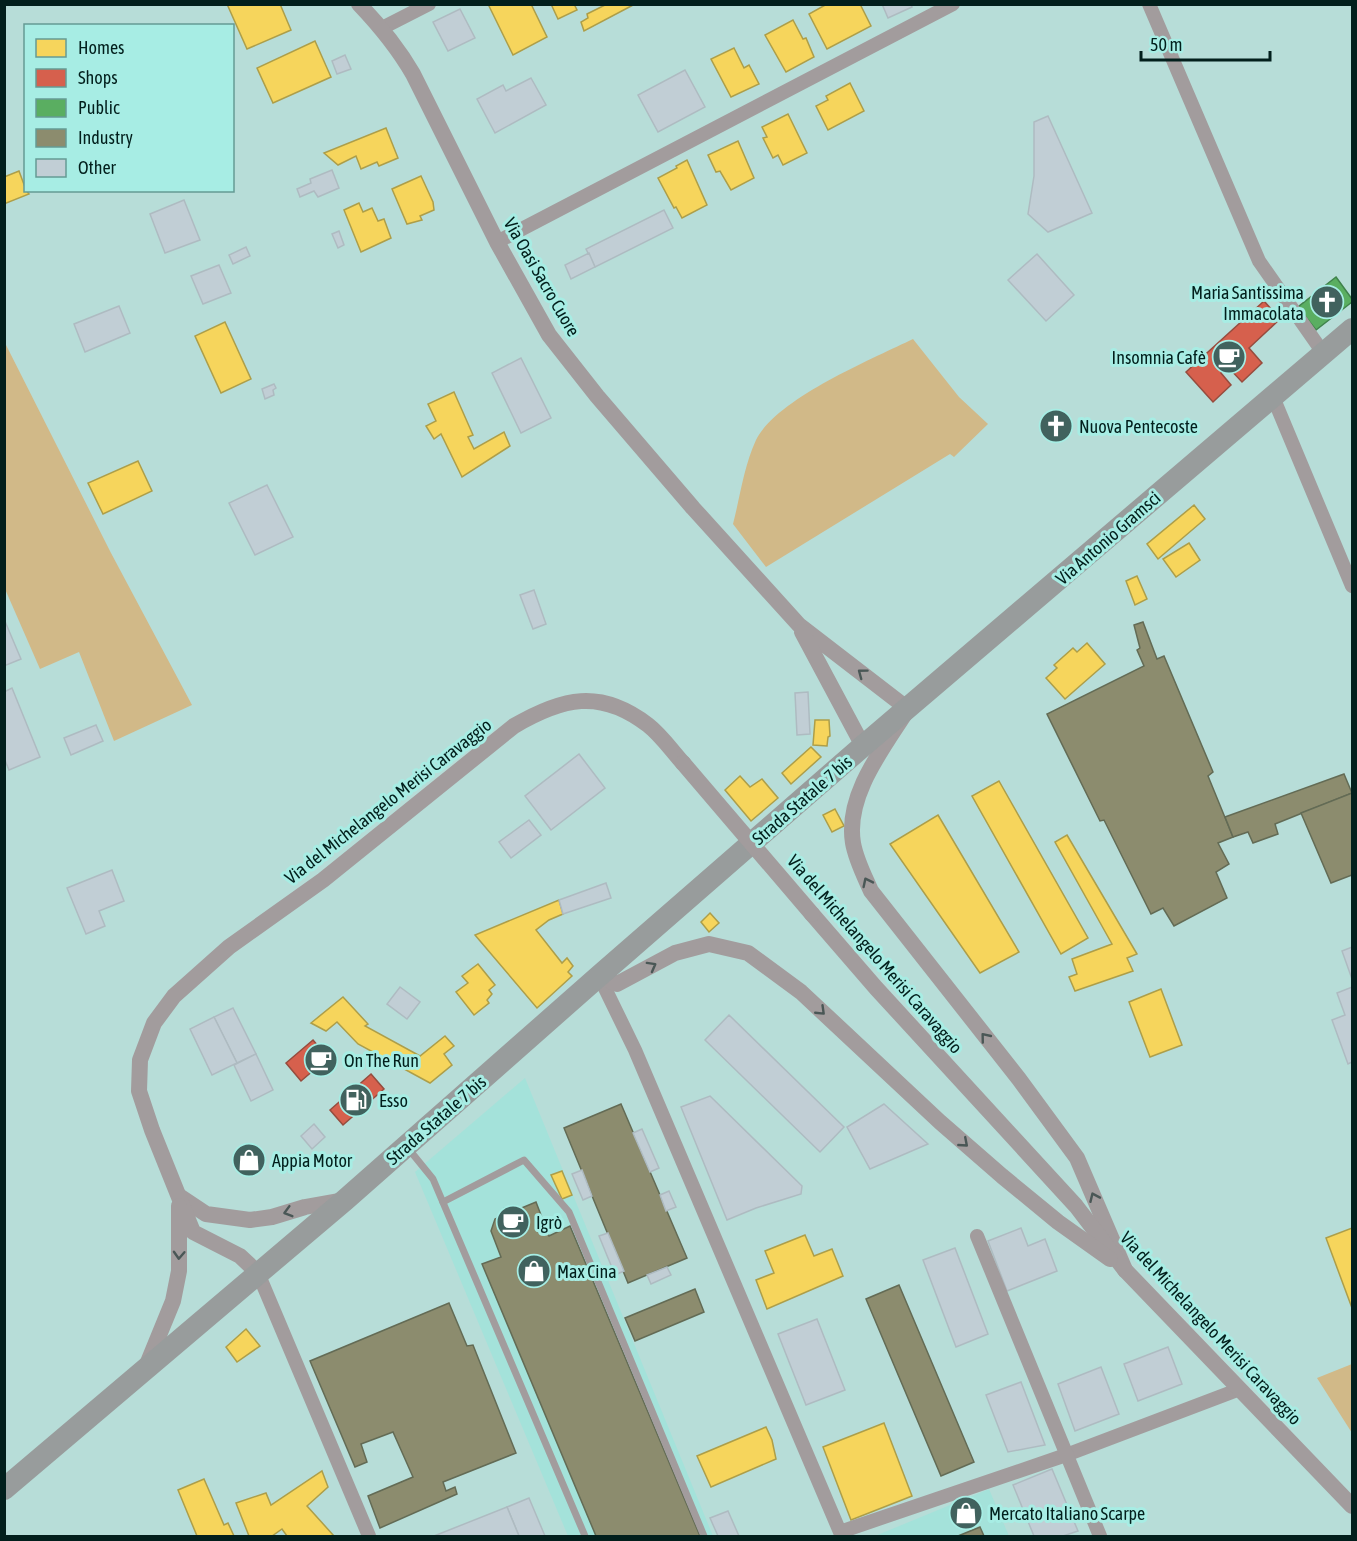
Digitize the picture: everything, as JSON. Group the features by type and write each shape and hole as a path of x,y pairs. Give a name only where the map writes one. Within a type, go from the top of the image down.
{"main road":[{"name":"Via Antonio Gramsci","path":"863,746 1353,329"},
{"name":"Strada Statale 7 bis","path":"4,1489 345,1200 863,746"}],"street":[{"name":"Via Oasi Sacro Cuore","path":"359,4 399,49 497,242 549,335 597,396 693,508 799,626 908,709"},
{"path":"382,28 429,4"},
{"path":"497,242 953,4"},
{"path":"1149,4 1259,261 1324,354"},
{"path":"1273,397 1353,586"},
{"name":"Via Oasi Sacro Cuore","path":"799,626 863,746"},
{"name":"Via del Michelangelo Merisi Caravaggio","path":"258,1273 240,1256 193,1232 152,1130 140,1091 140,1060 154,1023 174,996 229,947 323,880 514,726 541,710 572,701 596,700 649,725 899,1014 1076,1206 1125,1270 1353,1506"},
{"path":"908,709 875,762 862,788 854,812 853,842 860,867 871,891 1019,1079 1077,1158 1125,1270"},
{"path":"598,976 616,984 675,953 709,944 747,953 801,992 940,1122 1002,1176 1058,1222 1125,1270"},
{"path":"598,976 635,1050 840,1532 1066,1455 1240,1389"},
{"path":"179,1196 206,1214 250,1220 345,1200"},
{"path":"144,1372 173,1301 179,1271 179,1196"},
{"path":"977,1236 1100,1536"},
{"path":"258,1273 369,1536"}],"lane":[{"path":"406,1146 433,1179 585,1536"},
{"path":"443,1202 524,1160 569,1212 704,1536"}],"shaded area":[{"path":"913,339 959,397 988,424 954,457 950,454 766,567 733,524 745,471 756,440 767,425 783,410 804,395"},
{"path":"4,341 111,553 192,705 114,741 79,652 40,669 5,589"},
{"path":"525,1078 713,1536 568,1536 415,1172"},
{"path":"1352,1364 1352,1433 1317,1378"},
{"name":"Mercato Italiano Scarpe","path":"989,1489 1009,1536 875,1536"}],"building: Homes":[{"path":"227,4 280,4 291,30 247,49"},
{"path":"488,4 531,4 547,37 513,55"},
{"path":"551,4 574,4 577,10 558,19"},
{"path":"607,4 635,4 584,31 581,22 588,18 587,14"},
{"path":"827,4 860,4 871,26 827,49 809,14"},
{"path":"793,20 803,39 806,38 814,57 786,72 765,35"},
{"path":"315,41 331,77 273,103 257,68"},
{"path":"734,48 744,68 749,65 759,84 731,97 711,59"},
{"path":"850,83 864,111 828,130 816,106 828,100 826,96"},
{"path":"788,114 807,153 783,165 778,155 773,158 763,138 767,137 762,127"},
{"path":"386,128 398,158 379,166 377,162 361,169 356,156 338,165 324,153"},
{"path":"738,141 754,178 731,190 720,171 716,172 708,155"},
{"path":"687,160 707,205 682,218 658,178"},
{"path":"19,171 24,192 29,194 4,204 4,177"},
{"path":"421,176 433,202 434,210 420,216 422,220 407,224 392,189"},
{"path":"359,203 363,212 372,208 378,221 384,219 391,238 361,252 344,210"},
{"path":"225,322 251,379 221,393 195,336"},
{"path":"454,392 473,435 468,437 474,449 504,432 510,446 462,477 441,434 434,439 426,426 436,421 428,404"},
{"path":"138,461 152,491 103,514 88,483"},
{"path":"1194,505 1205,519 1158,559 1147,544"},
{"path":"1189,543 1200,560 1176,577 1163,559"},
{"path":"1137,576 1147,599 1135,605 1126,581"},
{"path":"1087,643 1105,664 1065,699 1046,678 1057,668 1054,665 1073,648 1077,652"},
{"path":"815,720 829,720 830,736 827,746 813,745"},
{"path":"811,747 821,757 791,784 782,773"},
{"path":"740,776 750,787 762,779 778,798 751,821 725,790"},
{"path":"999,781 1088,938 1061,954 972,796"},
{"path":"835,809 844,826 832,832 823,815"},
{"path":"938,815 1019,952 980,973 890,844"},
{"path":"1067,835 1137,954 1127,958 1133,971 1075,991 1069,977 1077,974 1072,959 1112,944 1055,842"},
{"path":"559,900 563,914 549,920 536,930 562,963 567,958 573,966 568,972 572,976 537,1008 475,935"},
{"path":"710,913 719,923 709,932 701,922"},
{"path":"478,964 495,985 489,990 492,994 487,1000 489,1003 474,1015 456,992 468,983 462,976"},
{"path":"1161,989 1182,1045 1150,1057 1129,1002"},
{"path":"343,997 368,1024 365,1026 420,1056 445,1036 454,1046 444,1054 452,1065 430,1083 358,1044 337,1022 326,1031 311,1023"},
{"path":"562,1171 572,1195 562,1199 551,1175"},
{"path":"1352,1228 1352,1308 1326,1238"},
{"path":"805,1235 814,1256 832,1249 843,1276 767,1309 756,1280 774,1273 765,1251"},
{"path":"246,1329 260,1346 237,1362 226,1347"},
{"path":"884,1423 912,1496 851,1520 823,1447"},
{"path":"766,1427 772,1440 776,1459 711,1487 697,1456"},
{"path":"322,1471 328,1487 307,1506 334,1536 287,1536 282,1529 272,1536 249,1536 236,1503 266,1493 271,1505"},
{"path":"204,1479 224,1525 228,1523 234,1536 197,1536 178,1490"}],"building: Shops":[{"path":"1264,301 1280,319 1249,348 1262,363 1242,382 1228,367 1221,373 1231,385 1213,402 1186,372"},
{"path":"313,1040 328,1058 301,1081 286,1063"},
{"path":"371,1074 384,1089 343,1125 330,1110"}],"building: Public":[{"path":"1336,277 1352,302 1316,330 1298,307"}],"building: Industry":[{"path":"1143,622 1157,659 1164,656 1213,772 1208,776 1233,837 1218,843 1229,864 1216,872 1227,898 1174,926 1163,908 1151,914 1104,820 1100,821 1047,714 1144,666 1137,650 1140,648 1134,625"},
{"path":"1344,774 1352,793 1275,824 1278,834 1253,843 1248,832 1233,837 1225,817"},
{"path":"1352,793 1352,875 1331,883 1301,813"},
{"path":"621,1104 687,1258 628,1283 564,1128"},
{"path":"536,1202 549,1236 570,1226 700,1536 596,1536 482,1264 501,1257 491,1231 495,1219"},
{"path":"899,1285 974,1462 941,1476 866,1299"},
{"path":"695,1289 704,1312 635,1341 625,1318"},
{"path":"449,1303 467,1346 473,1345 516,1453 443,1482 446,1491 455,1487 457,1494 380,1528 368,1496 413,1477 393,1432 361,1444 367,1462 355,1467 310,1361"},
{"path":"980,1527 984,1536 958,1536"}],"building: Other":[{"path":"882,4 911,4 912,7 888,18"},
{"path":"460,9 475,38 448,51 433,22"},
{"path":"345,55 351,69 337,74 332,61"},
{"path":"685,70 705,107 658,132 638,95"},
{"path":"531,78 546,105 495,133 477,99 503,85 506,91"},
{"path":"1048,116 1092,213 1048,232 1028,214 1034,176 1034,122"},
{"path":"332,170 339,188 318,197 314,191 300,197 297,189 311,183 310,179"},
{"path":"184,200 200,240 165,253 150,214"},
{"path":"664,210 673,228 595,267 586,249"},
{"path":"339,231 344,245 338,248 332,234"},
{"path":"246,247 250,256 233,264 229,255"},
{"path":"589,253 595,267 571,279 565,265"},
{"path":"1037,254 1074,295 1046,321 1008,280"},
{"path":"219,265 231,293 203,304 191,276"},
{"path":"119,306 130,333 85,352 74,324"},
{"path":"521,358 551,418 521,433 492,373"},
{"path":"274,384 276,388 273,390 274,395 265,399 262,389"},
{"path":"267,485 293,537 255,555 229,503"},
{"path":"534,590 546,624 533,629 520,595"},
{"path":"4,619 21,659 4,666"},
{"path":"12,688 40,757 9,770 4,758 4,692"},
{"path":"808,692 810,734 797,735 795,693"},
{"path":"96,725 103,741 71,755 64,738"},
{"path":"579,754 605,788 551,830 525,796"},
{"path":"529,820 541,835 511,858 499,842"},
{"path":"112,870 124,901 99,911 105,926 86,934 67,888"},
{"path":"606,883 611,898 563,914 559,900"},
{"path":"1352,947 1352,979 1342,951"},
{"path":"400,987 420,1002 407,1019 387,1004"},
{"path":"1352,987 1352,1062 1348,1064 1332,1020 1345,1015 1337,993"},
{"path":"233,1008 256,1054 237,1063 214,1017"},
{"path":"729,1015 844,1127 820,1152 705,1040"},
{"path":"214,1017 237,1063 212,1075 190,1029"},
{"path":"256,1054 273,1090 251,1101 234,1065"},
{"path":"710,1096 802,1186 801,1194 727,1220 681,1107"},
{"path":"884,1104 928,1144 870,1169 847,1127"},
{"path":"314,1124 325,1137 312,1149 301,1136"},
{"path":"642,1129 659,1168 650,1172 633,1133"},
{"path":"582,1170 592,1196 583,1200 572,1174"},
{"path":"669,1191 676,1207 666,1211 660,1195"},
{"path":"1021,1228 1028,1246 1045,1239 1057,1271 1007,1291 988,1241"},
{"path":"608,1233 624,1271 615,1275 599,1236"},
{"path":"955,1248 988,1334 956,1347 923,1260"},
{"path":"667,1267 671,1275 651,1284 647,1275"},
{"path":"817,1319 845,1390 806,1405 778,1334"},
{"path":"1168,1347 1182,1384 1138,1401 1124,1364"},
{"path":"1101,1367 1119,1414 1075,1431 1058,1384"},
{"path":"1021,1382 1045,1445 1008,1452 986,1395"},
{"path":"1052,1469 1078,1531 1063,1536 1034,1536 1013,1485"},
{"path":"529,1498 545,1536 519,1536 507,1507"},
{"path":"507,1507 519,1536 434,1536"},
{"path":"728,1511 739,1536 718,1536 710,1518"}],"place":[{"name":"Maria Santissima Immacolata","path":"1327,302"},
{"name":"Insomnia Cafè","path":"1229,357"},
{"name":"Nuova Pentecoste","path":"1056,426"},
{"name":"On The Run","path":"321,1060"},
{"name":"Esso","path":"356,1100"},
{"name":"Appia Motor","path":"249,1160"},
{"name":"Igrò","path":"513,1222"},
{"name":"Max Cina","path":"534,1271"},
{"name":"Mercato Italiano Scarpe","path":"966,1513"}]}
